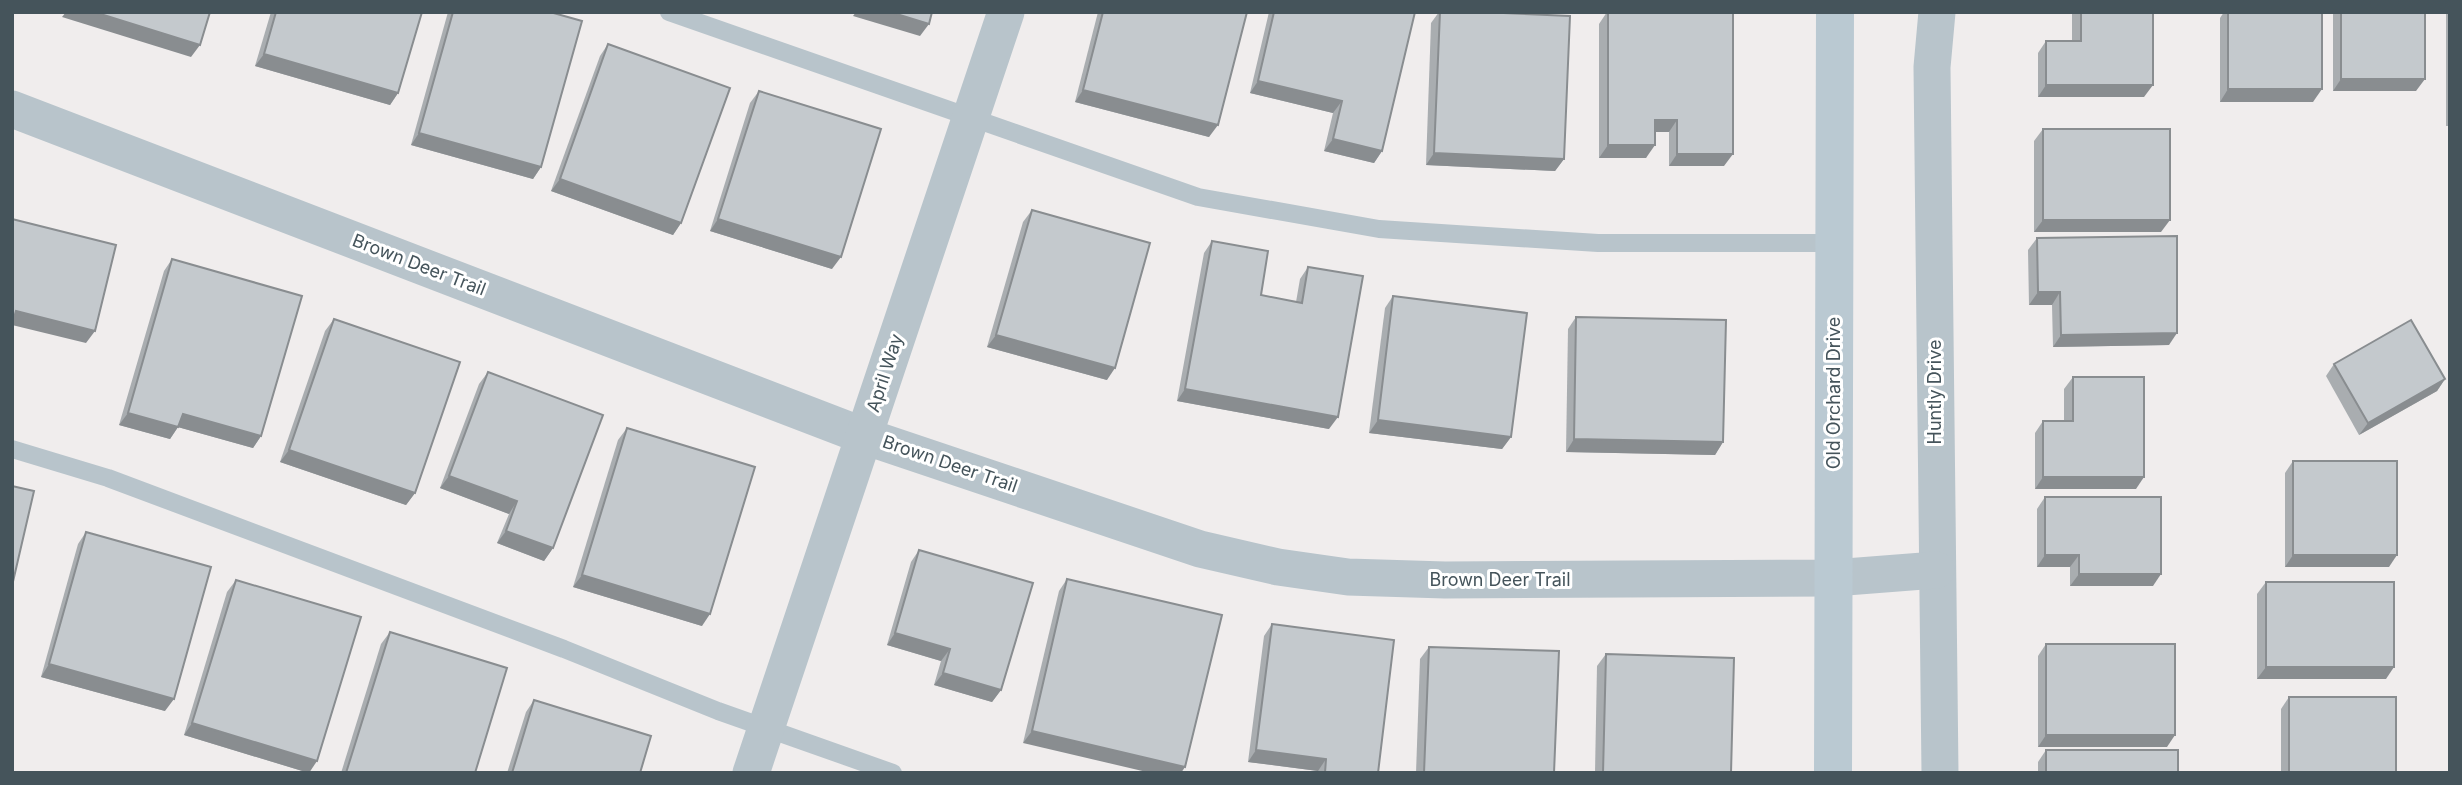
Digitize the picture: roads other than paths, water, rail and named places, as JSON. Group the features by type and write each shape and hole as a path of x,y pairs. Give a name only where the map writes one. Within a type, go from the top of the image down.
{"street":[{"name":"April Way","path":"751,773 1006,12"},
{"name":"Old Orchard Drive","path":"1833,773 1835,12"},
{"name":"Huntly Drive","path":"1937,12 1932,67 1940,773"},
{"name":"Brown Deer Trail","path":"12,110 864,436 1200,548 1278,568 1348,577 1445,580 1833,578 1936,570"}],"lane":[{"path":"669,12 1199,197 1379,229 1598,243 1835,243"},
{"path":"12,449 108,478 893,773"}]}
